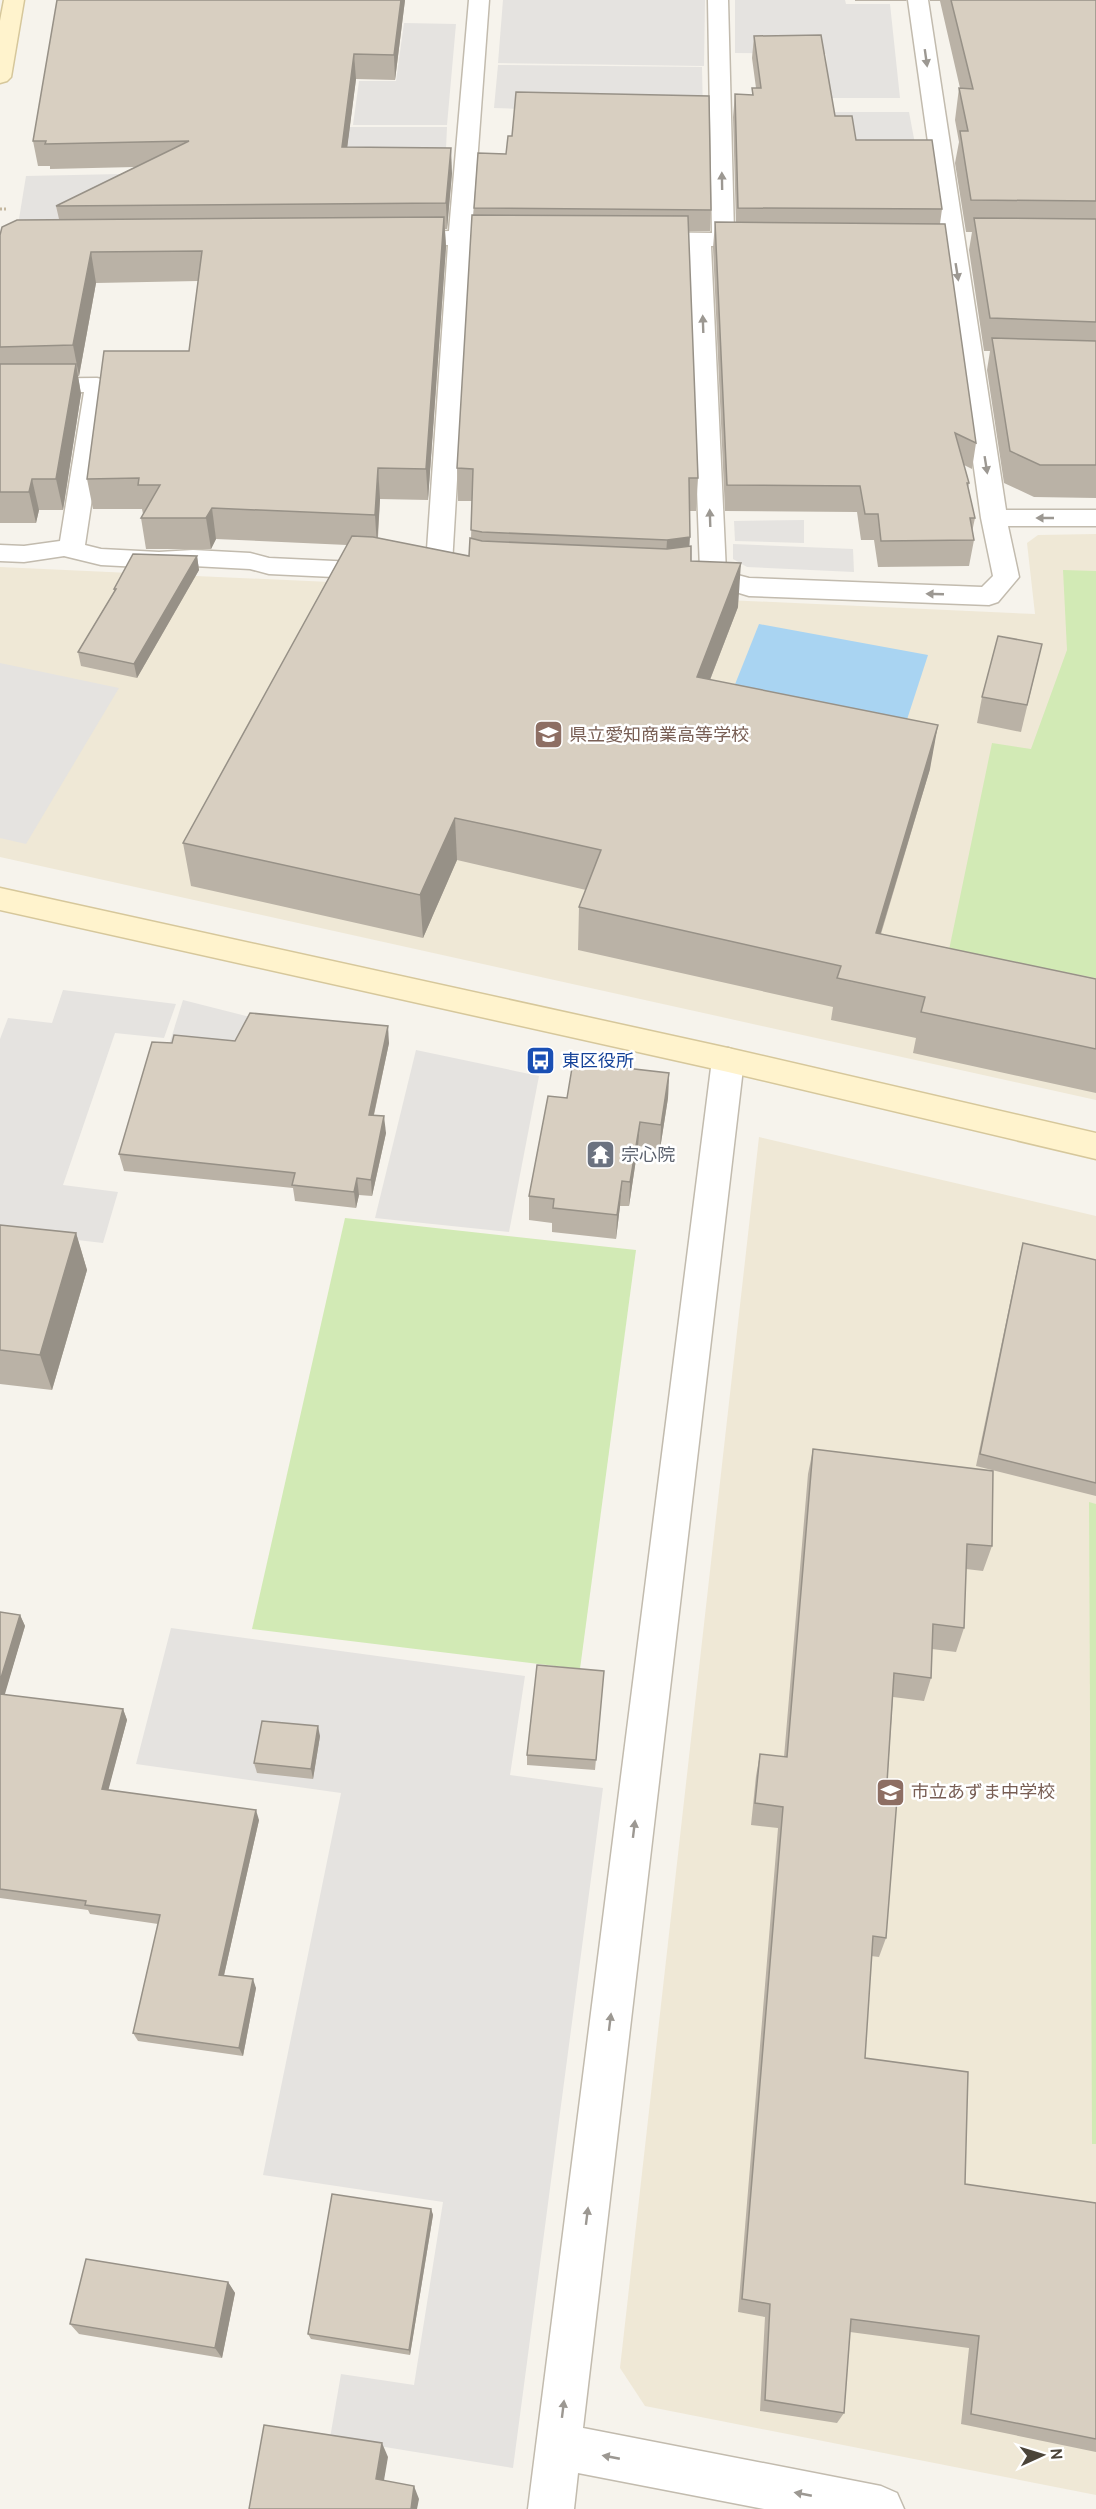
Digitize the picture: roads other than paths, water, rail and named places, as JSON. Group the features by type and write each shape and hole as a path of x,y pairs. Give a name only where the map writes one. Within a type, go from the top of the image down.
{"street":[{"path":"0,77 14,0"},
{"path":"0,553 24,554 65,548 101,557 250,561 270,566 430,568 479,0"},
{"path":"713,577 711,239 718,0"},
{"path":"674,582 713,577 749,587 989,596 1006,577 994,518 981,361 952,241 918,0"},
{"path":"377,238 532,238"},
{"path":"627,239 780,240"},
{"path":"0,386 97,385 71,550"},
{"path":"994,518 1096,518"},
{"path":"0,899 728,1060 1096,1146"},
{"path":"551,2509 728,1060"},
{"path":"558,2446 881,2509"}],"water":[{"path":"759,624 928,655 900,741 726,707"}],"place":[{"name":"県立愛知商業高等学校","path":"548,735"},
{"name":"東区役所","path":"541,1061"},
{"name":"宗心院","path":"600,1155"},
{"name":"市立あずま中学校","path":"890,1792"}]}
